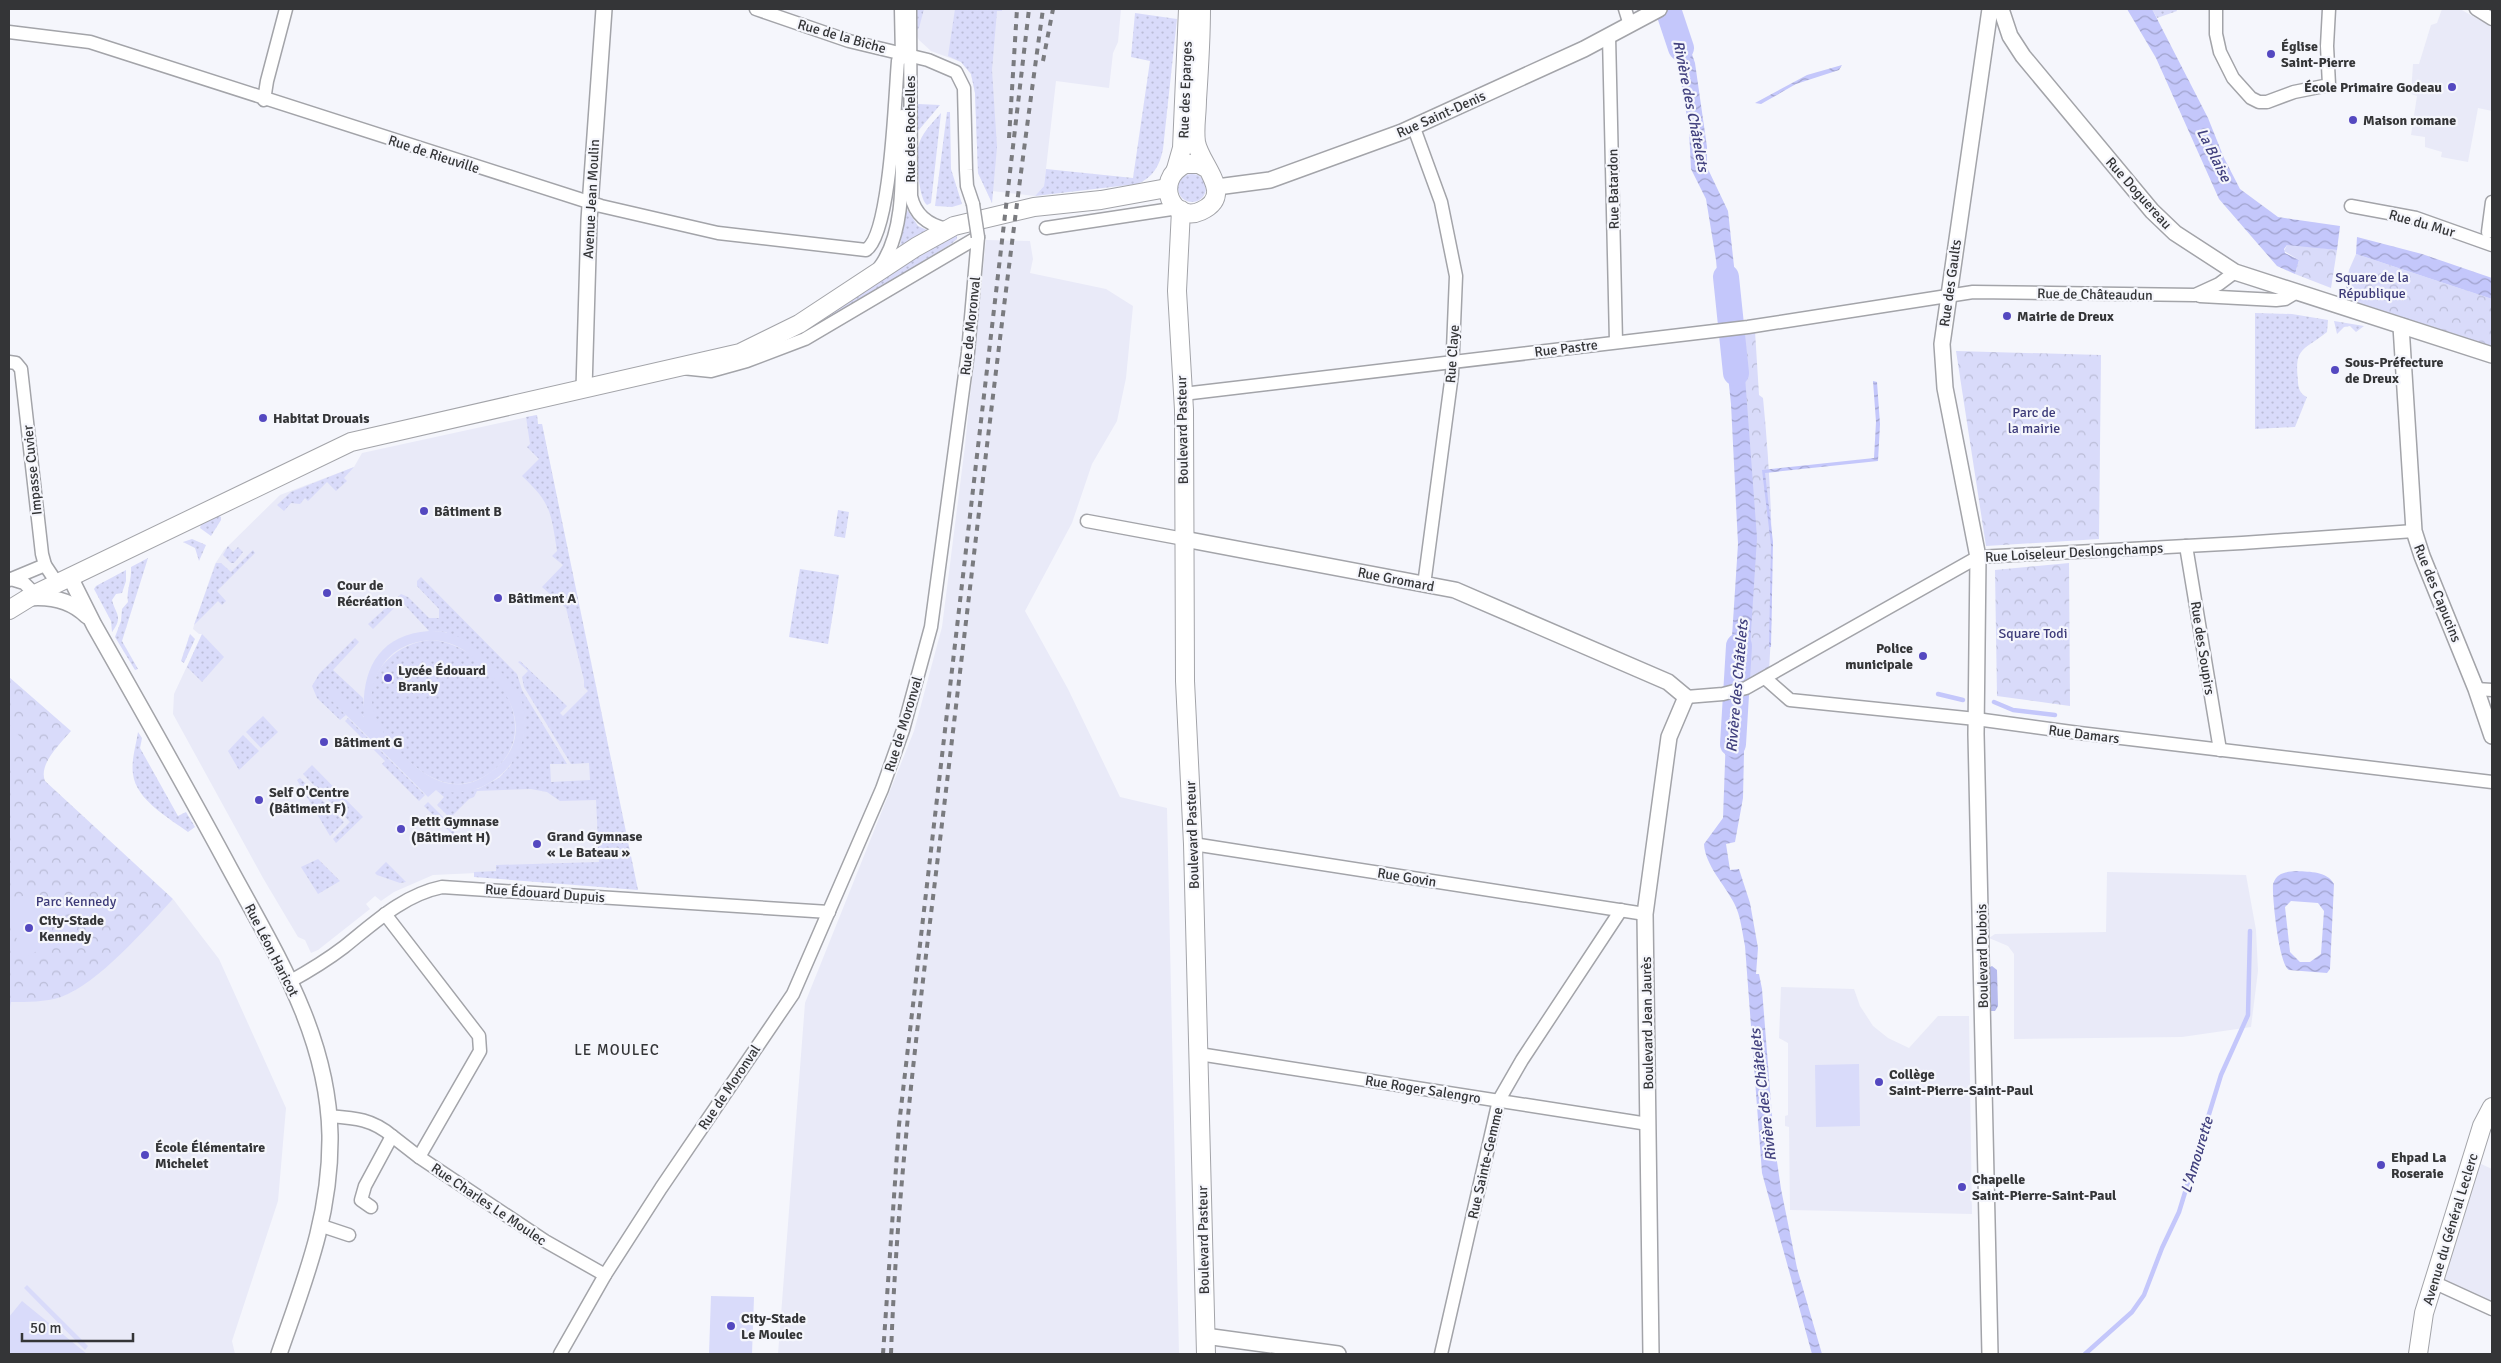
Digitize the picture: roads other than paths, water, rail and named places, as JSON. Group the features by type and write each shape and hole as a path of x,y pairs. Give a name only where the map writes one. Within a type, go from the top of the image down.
{"main road":[{"name":"Rue des Eparges","path":"1176,169 1182,148 1188,9"},
{"path":"1202,9 1196,139 1206,168 1215,179 1217,187 1215,197 1210,205 1201,211 1195,213 1179,210 1171,201 1167,188 1170,176 1176,169 1185,164 1192,163 1206,168"},
{"path":"9,610 31,596 351,442 680,368 740,352 779,335 876,272 947,229 1027,208 1136,195 1167,188"},
{"name":"Boulevard Pasteur","path":"1179,210 1177,291 1183,394 1185,681 1193,844 1206,1354"},
{"name":"Boulevard Pasteur","path":"1179,315 1187,251 1191,234 1201,211"},
{"path":"9,602 31,596"},
{"name":"Avenue du Général Leclerc","path":"2418,1354 2424,1313 2433,1282 2482,1126 2492,1107"}],"street":[{"path":"264,100 267,81 286,9"},
{"name":"Avenue Jean Moulin","path":"584,389 590,203 604,9"},
{"name":"Rue de la Biche","path":"756,9 849,41 905,53"},
{"name":"Rue des Rochelles","path":"901,9 905,53 912,203 922,218 936,226 947,229"},
{"name":"Rue des Rochelles","path":"876,272 894,244 899,221 903,62 910,9"},
{"path":"1624,9 1630,24"},
{"name":"Rue des Gaults","path":"1978,557 1945,388 1942,344 1990,9"},
{"name":"Rue Doguereau","path":"2001,9 2010,36 2023,56 2152,211 2175,233 2235,272 2295,293 2492,355"},
{"path":"2216,9 2216,34 2220,52 2233,78 2250,98 2259,102 2267,102 2299,90 2329,85 2328,9"},
{"path":"2476,9 2492,18"},
{"name":"Rue Saint-Denis","path":"1217,187 1270,180 1414,128 1609,36 1656,10"},
{"name":"Rue de Rieuville","path":"9,32 90,42 264,100 590,203 718,233 866,250"},
{"name":"Rue Batardon","path":"1609,36 1616,342"},
{"name":"Rue des Rochelles","path":"866,250 875,240 881,220 890,166 898,61 905,53"},
{"name":"Rue de Moronval","path":"560,1354 605,1275 661,1188 793,994 882,789 897,747 931,627 968,352 978,237 974,204 967,186 966,98 962,81 956,72 905,53"},
{"name":"Rue Claye","path":"1414,128 1441,202 1456,276 1452,362 1424,585"},
{"path":"2490,238 2492,202"},
{"name":"Rue du Mur","path":"2351,206 2416,218 2490,238"},
{"path":"1046,228 1179,210"},
{"path":"680,368 711,371 747,361 805,340 978,237"},
{"name":"Rue de Châteaudun","path":"1948,296 1973,292 2194,295 2210,290 2235,272"},
{"path":"2194,295 2285,300 2295,293"},
{"name":"Rue Pastre","path":"1183,394 1748,327 1921,302 1948,296"},
{"name":"Rue des Capucins","path":"2400,326 2414,531 2422,556 2476,689 2492,736"},
{"name":"Impasse Cuvier","path":"9,362 16,363 21,369 42,554 45,565 64,580"},
{"name":"Rue Gromard","path":"1087,521 1455,590 1668,682 1686,697"},
{"name":"Rue Loiseleur Deslongchamps","path":"1765,678 1978,557 2414,531"},
{"name":"Rue des Soupirs","path":"2186,546 2220,750"},
{"name":"Boulevard Dubois","path":"1978,557 1976,718 1990,1354"},
{"path":"10,580 45,565"},
{"path":"10,580 24,583 31,596 70,604 82,611 94,625"},
{"name":"Rue Léon Haricot","path":"64,580 94,625 208,828 289,982 316,1045 325,1079 329,1116 328,1180 322,1226 279,1354"},
{"path":"1686,697 1724,694 1746,688 1765,678"},
{"name":"Rue Damars","path":"1765,678 1790,700 1976,718 2079,734 2492,782"},
{"path":"2476,689 2492,690"},
{"name":"Boulevard Jean Jaurès","path":"1651,1354 1646,914 1670,737 1686,697"},
{"name":"Rue Govin","path":"1193,844 1621,910"},
{"name":"Rue Édouard Dupuis","path":"289,982 327,960 385,914 411,898 430,890 447,886 830,912"},
{"path":"1621,910 1646,914"},
{"name":"Rue Sainte-Gemme","path":"1441,1354 1499,1100 1522,1060 1621,910"},
{"name":"Rue Charles Le Moulec","path":"385,914 479,1036 480,1051 419,1157 545,1241 605,1275"},
{"name":"Rue Roger Salengro","path":"1199,1054 1648,1124"},
{"path":"329,1116 354,1118 378,1124 419,1157"},
{"path":"371,1207 361,1200 365,1186 392,1136"},
{"path":"322,1226 349,1236"},
{"path":"2433,1282 2492,1309"},
{"path":"1206,1336 1338,1354"}],"water":[{"name":"La Blaise","path":"2127,9 2152,9 2208,118 2224,158 2240,189 2278,217 2340,226 2337,250 2287,245 2284,249 2285,253 2299,260 2295,274 2277,266 2219,199 2156,58"},
{"path":"1677,10 1695,63 1707,147 1707,167 1728,211 1739,312 1721,315 1716,260 1706,199 1691,169 1689,129 1677,58 1660,20"},
{"path":"1842,65 1839,70 1796,84 1761,104 1755,103 1807,75"},
{"path":"2357,237 2422,254 2492,278 2492,299 2356,254"},
{"path":"1742,336 1757,538 1748,678 1729,683 1738,544 1731,404 1724,338"},
{"path":"1873,381 1877,382 1880,424 1878,461 1765,473 1773,542 1771,647 1769,647 1771,545 1762,470 1874,458 1876,422"},
{"path":"1727,707 1745,708 1743,798 1735,842 1726,844 1730,870 1739,869 1750,903 1758,948 1756,974 1759,974 1762,989 1774,1141 1781,1189 1797,1268 1822,1354 1812,1354 1762,1173 1745,946 1740,919 1734,903 1716,875 1705,852 1704,844 1723,818"},
{"path":"2297,871 2323,874 2334,884 2330,969 2327,973 2289,970 2282,956 2275,916 2273,884 2279,875","holes":["2291,901 2318,903 2324,911 2321,954 2310,962 2300,962 2290,952 2285,907"]}],"waterway":[{"name":"Rivière des Châtelets","path":"1668,9 1681,48"},
{"name":"Rivière des Châtelets","path":"1726,277 1736,373"},
{"name":"Rivière des Châtelets","path":"1733,744 1739,646"},
{"name":"L'Amourette","path":"1938,694 1963,700"},
{"name":"L'Amourette","path":"1994,702 2013,710 2055,715"},
{"name":"L'Amourette","path":"2085,1354 2132,1312 2144,1295 2162,1248 2179,1212 2221,1075 2248,1015 2250,931"}],"railway":[{"path":"1009,138 1017,9"},
{"path":"883,1354 899,1125 1029,9"},
{"path":"891,1354 906,1133 922,986 994,387 1043,9"},
{"path":"1043,61 1053,9"}],"place":[{"name":"Église Saint-Pierre","path":"2271,54"},
{"name":"École Primaire Godeau","path":"2452,87"},
{"name":"Maison romane","path":"2353,120"},
{"name":"Mairie de Dreux","path":"2007,316"},
{"name":"Sous-Préfecture de Dreux","path":"2335,370"},
{"name":"Habitat Drouais","path":"263,418"},
{"name":"Bâtiment B","path":"424,511"},
{"name":"Cour de Récréation","path":"327,593"},
{"name":"Bâtiment A","path":"498,598"},
{"name":"Police municipale","path":"1923,656"},
{"name":"Lycée Édouard Branly","path":"388,678"},
{"name":"Bâtiment G","path":"324,742"},
{"name":"Self O'Centre (Bâtiment F)","path":"259,800"},
{"name":"Petit Gymnase (Bâtiment H)","path":"401,829"},
{"name":"Grand Gymnase « Le Bateau »","path":"537,844"},
{"name":"City-Stade Kennedy","path":"29,928"},
{"name":"Collège Saint-Pierre-Saint-Paul","path":"1879,1082"},
{"name":"École Élémentaire Michelet","path":"145,1155"},
{"name":"Ehpad La Roseraie","path":"2381,1165"},
{"name":"Chapelle Saint-Pierre-Saint-Paul","path":"1962,1187"},
{"name":"City-Stade Le Moulec","path":"731,1326"}],"district":[{"name":"LE MOULEC","path":"617,1050"}],"park label":[{"name":"Square de la République","path":"2372,286"},
{"name":"Parc de la mairie","path":"2034,420"},
{"name":"Square Todi","path":"2033,633"},
{"name":"Parc Kennedy","path":"76,901"}]}
